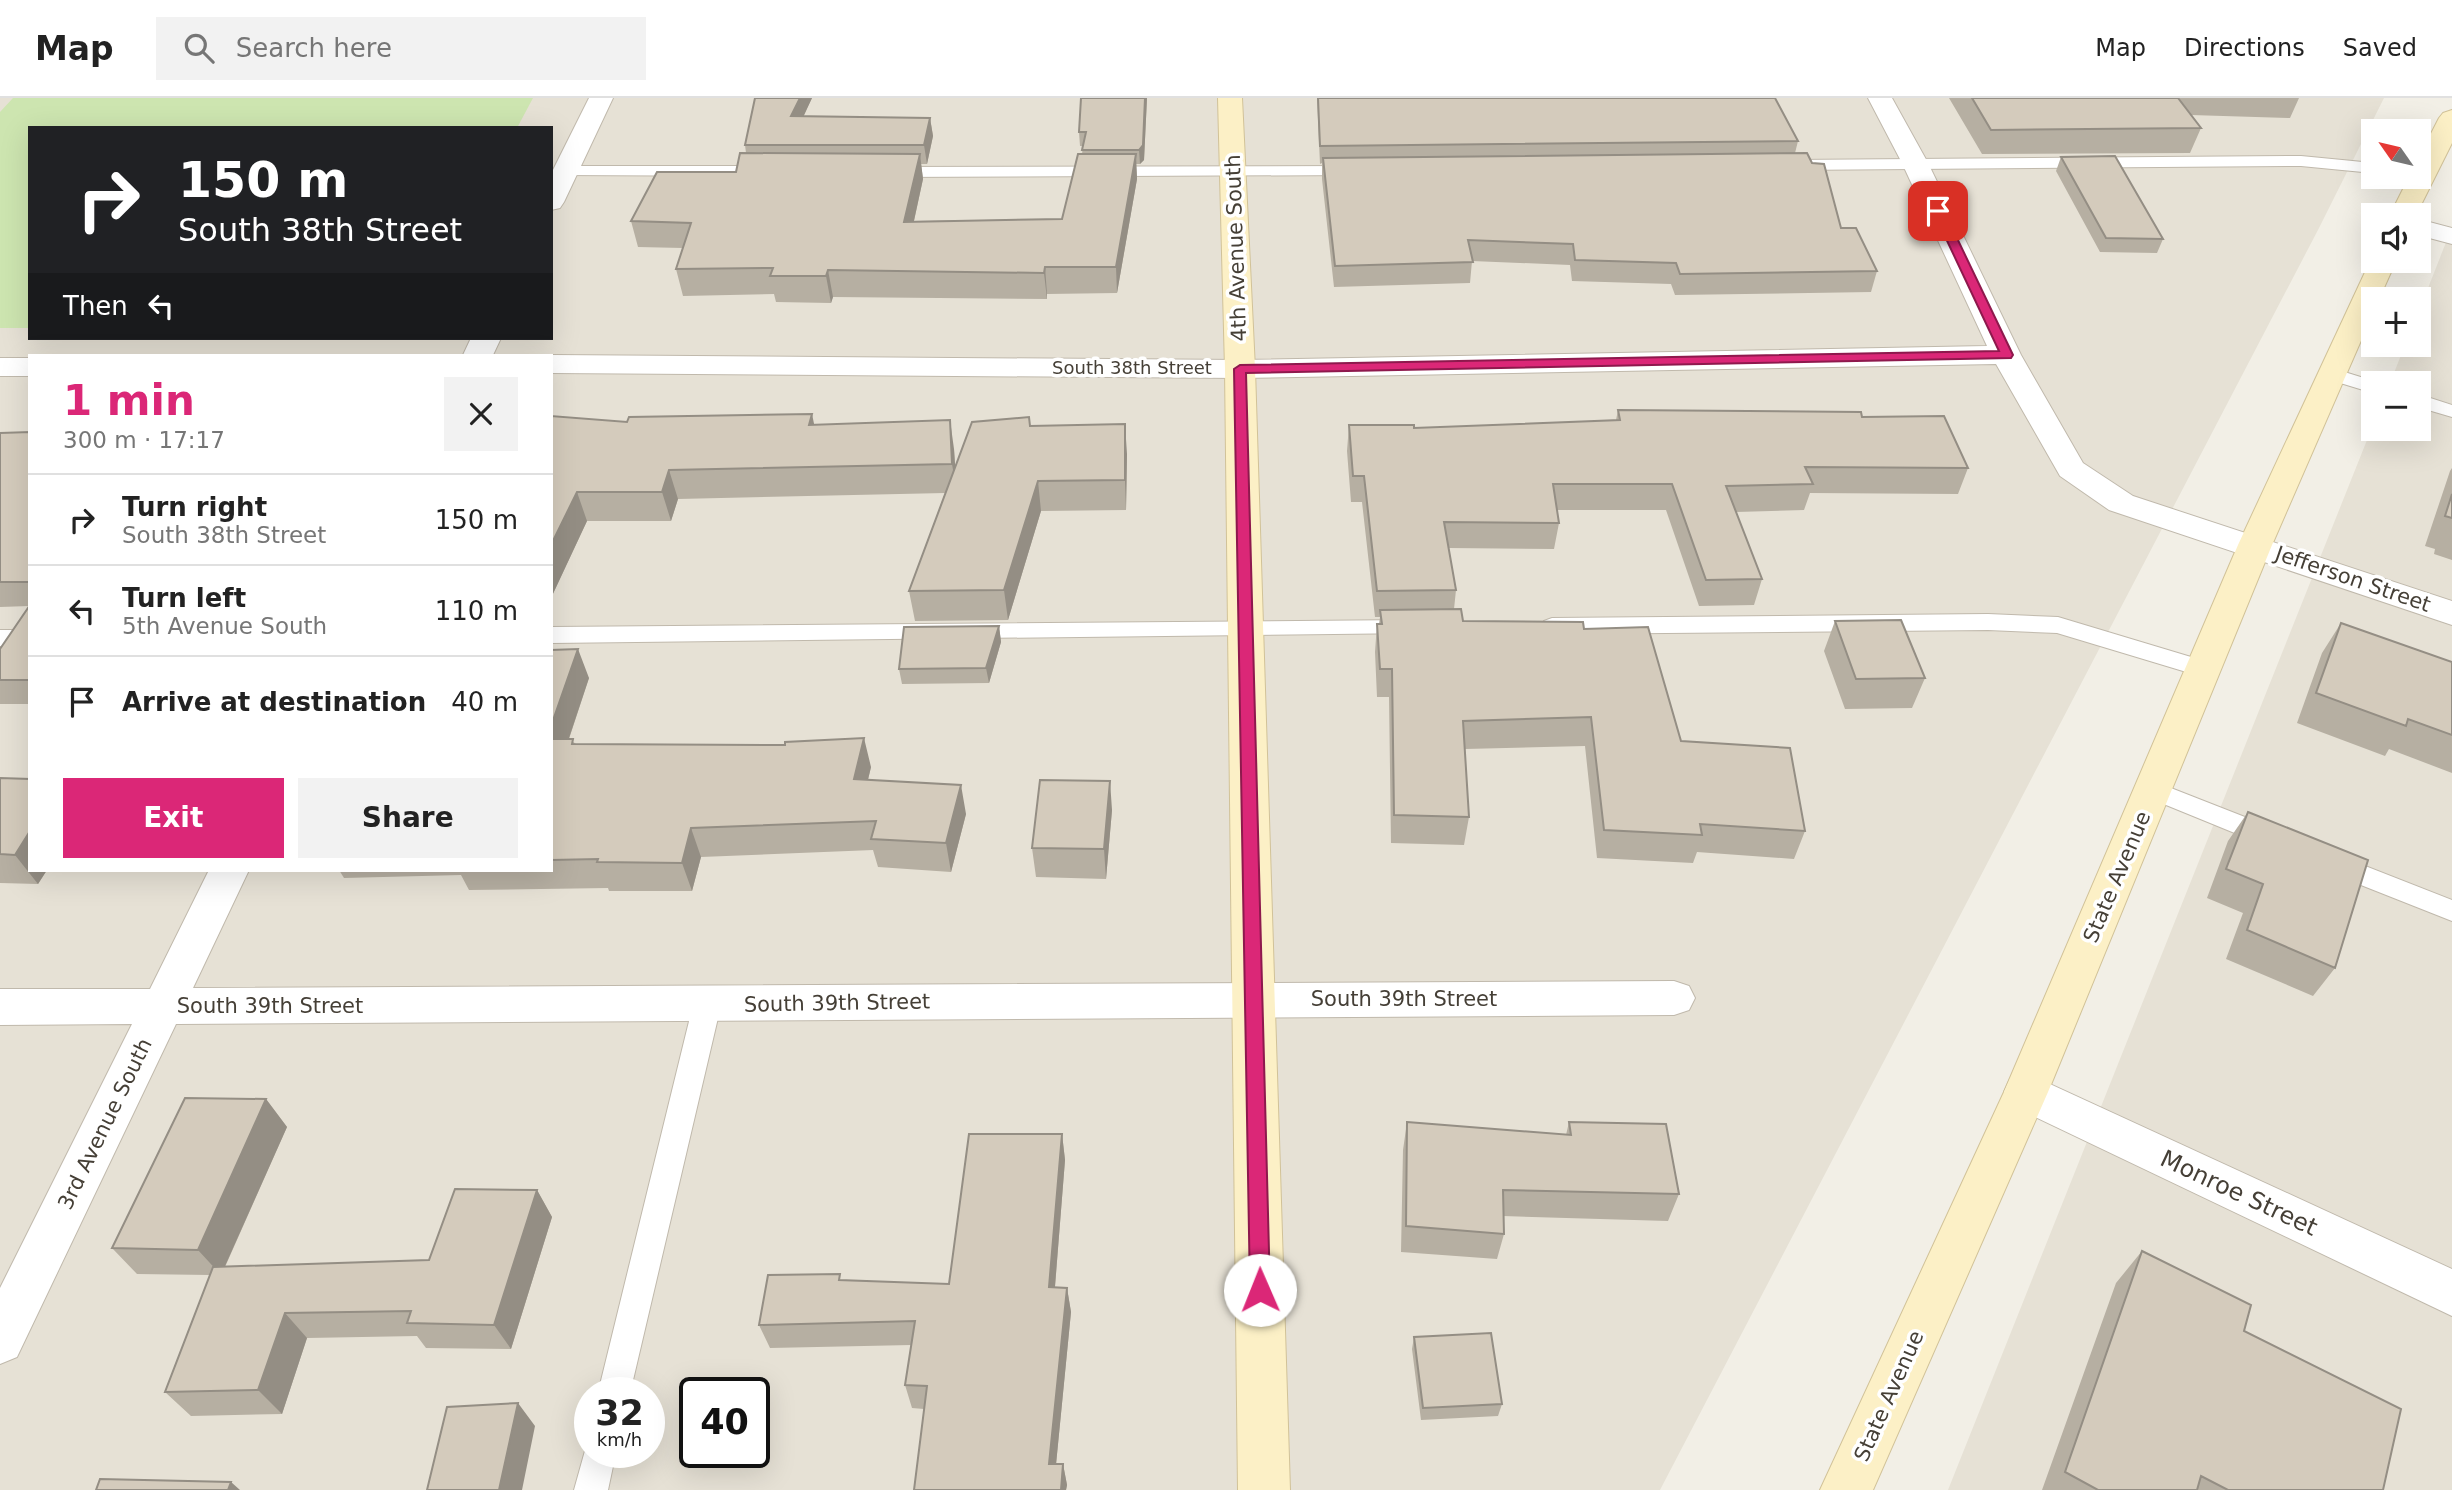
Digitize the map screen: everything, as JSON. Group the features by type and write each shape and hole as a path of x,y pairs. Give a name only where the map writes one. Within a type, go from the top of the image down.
{"main road":[{"name":"4th Avenue South","path":"1230,98 1235,172 1240,369 1264,1490"},
{"path":"2431,157 2452,118"},
{"name":"State Avenue","path":"1846,1490 2026,1093 2255,545 2377,273"}],"street":[{"path":"553,198 601,98"},
{"name":"Jefferson Street","path":"1880,98 1916,163 2006,355 2071,469 2121,503 2255,545 2452,613"},
{"path":"2431,230 2452,236"},
{"name":"South 38th Street","path":"553,364 1240,369 2006,355"},
{"path":"0,367 28,367"},
{"name":"3rd Avenue South","path":"0,1340 228,872"},
{"name":"South 39th Street","path":"0,1007 1674,998"},
{"name":"Monroe Street","path":"2026,1093 2452,1293"}],"lane":[{"path":"1777,165 2301,162 2361,166"},
{"path":"873,172 1374,170"},
{"path":"566,171 789,171"},
{"path":"2331,374 2361,383"},
{"path":"2431,404 2452,411"},
{"path":"1534,626 1988,621 2059,625 2203,669"},
{"path":"553,635 1438,627"},
{"path":"0,638 28,638"},
{"path":"2153,790 2290,846"},
{"path":"2315,856 2452,911"},
{"path":"618,1377 707,1004"},
{"path":"591,1490 596,1468"}],"shaded area":[{"path":"0,98 2384,98 2374,119 2361,119 2361,144 1660,1490 0,1490"},
{"path":"2452,227 2452,1490 1948,1490 2367,441 2431,441 2431,371 2395,371 2400,357 2431,357 2431,287 2428,287"}],"green space":[{"path":"13,98 533,98 518,126 28,126 28,328 0,328 0,112"}],"building":[{"path":"755,98 800,98 791,116 930,118 924,145 745,145"},
{"path":"1081,98 1145,98 1143,145 1139,150 1082,150 1086,132 1079,132"},
{"path":"1318,98 1775,98 1798,141 1320,146"},
{"path":"1972,98 2178,98 2201,128 1991,130"},
{"path":"740,153 920,154 904,222 1062,219 1078,154 1136,154 1116,267 1045,267 1044,273 828,270 826,276 770,276 773,268 676,269 691,223 631,221 657,172 736,172"},
{"path":"1807,153 1812,163 1824,164 1841,228 1856,228 1877,271 1680,274 1676,263 1575,260 1573,244 1468,240 1473,262 1335,266 1323,158"},
{"path":"2115,156 2163,239 2106,238 2061,157"},
{"path":"1618,410 1861,412 1862,417 1944,416 1968,468 1805,467 1813,484 1726,486 1762,579 1706,580 1672,484 1553,484 1559,523 1444,522 1456,590 1377,591 1364,476 1353,476 1349,425 1414,425 1414,428 1620,420"},
{"path":"812,414 809,425 950,420 952,464 669,470 662,492 577,492 553,541 553,416 627,422 629,417"},
{"path":"1029,417 1030,426 1125,424 1125,480 1038,481 1004,590 909,591 972,422"},
{"path":"28,432 28,582 0,582 0,433"},
{"path":"2452,494 2452,518 2445,516"},
{"path":"28,608 28,680 0,680 0,649"},
{"path":"1461,609 1463,621 1583,622 1584,629 1648,627 1681,741 1790,748 1805,831 1700,824 1702,835 1604,830 1591,717 1463,721 1469,817 1394,815 1392,669 1380,669 1377,624 1382,624 1380,610"},
{"path":"1901,620 1925,678 1856,679 1835,621"},
{"path":"2341,623 2452,662 2452,735 2408,719 2406,726 2316,693"},
{"path":"999,626 986,668 899,669 904,627"},
{"path":"578,649 553,720 553,650"},
{"path":"864,738 854,779 961,785 946,843 871,839 876,821 691,828 682,863 553,860 553,739 573,739 572,744 785,745 785,742"},
{"path":"0,778 28,779 28,834 15,855 0,854"},
{"path":"1040,780 1110,781 1104,849 1032,848"},
{"path":"2248,812 2368,860 2335,968 2247,930 2263,884 2226,869"},
{"path":"185,1098 266,1099 198,1250 112,1248"},
{"path":"1407,1122 1571,1135 1569,1122 1666,1124 1679,1194 1503,1190 1504,1234 1406,1226"},
{"path":"969,1134 1062,1134 1049,1287 1067,1288 1049,1464 1063,1464 1061,1490 914,1490 927,1386 905,1385 915,1321 759,1325 768,1275 840,1274 839,1280 949,1284"},
{"path":"455,1189 537,1190 494,1325 407,1323 411,1311 285,1313 258,1390 165,1392 213,1267 429,1260"},
{"path":"2142,1251 2251,1305 2244,1331 2401,1409 2383,1490 2228,1490 2201,1476 2197,1490 2098,1490 2065,1472"},
{"path":"1491,1333 1502,1404 1423,1408 1414,1337"},
{"path":"518,1403 499,1490 427,1490 447,1407"},
{"path":"100,1479 231,1482 228,1490 96,1490"}],"route":[{"path":"1260,1290 1240,369 2006,355 1938,211"}]}
